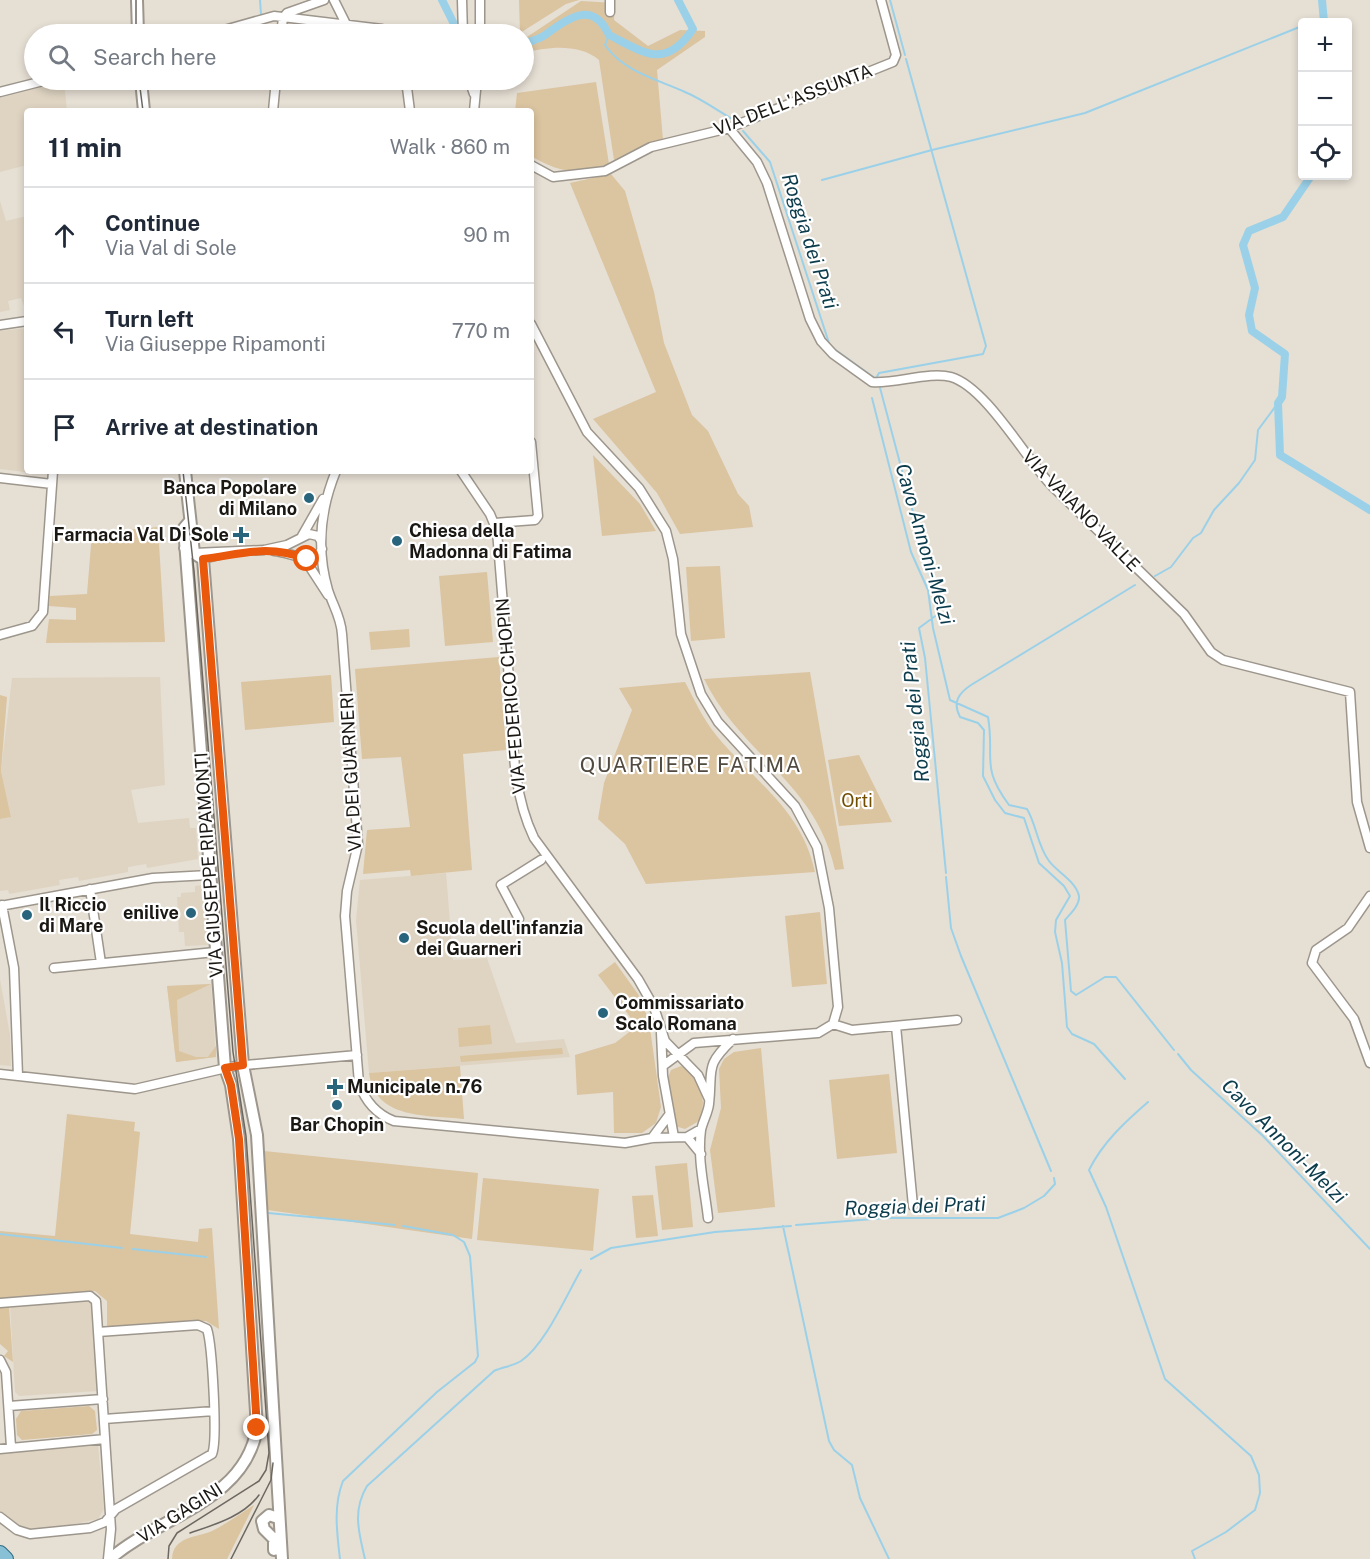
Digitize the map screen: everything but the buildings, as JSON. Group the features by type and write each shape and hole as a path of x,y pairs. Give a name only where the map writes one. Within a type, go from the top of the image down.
{"main road":[{"path":"0,1553 6,1559"}],"street":[{"path":"137,0 138,24"},
{"path":"282,24 287,13 324,0"},
{"path":"334,0 346,24"},
{"path":"462,0 463,24"},
{"path":"480,0 480,24"},
{"path":"610,0 610,12"},
{"name":"VIA DELL'ASSUNTA","path":"534,167 553,177 605,171 651,147 729,128 895,60 896,55 881,0"},
{"path":"246,24 274,16 331,24"},
{"path":"0,92 24,86"},
{"path":"142,90 144,108"},
{"path":"273,108 275,90"},
{"path":"407,90 410,108"},
{"path":"473,90 474,94"},
{"path":"474,108 475,90"},
{"name":"VIA VAIANO VALLE","path":"729,128 755,158 768,183 810,319 826,348 872,382 951,377 970,389 1002,421 1033,466 1184,614 1217,657 1350,692 1357,802 1370,848"},
{"path":"0,325 24,321"},
{"path":"534,331 587,432 639,488 666,531 674,560 681,634 701,694 718,722 795,806 817,847 830,908 838,1007 833,1024 818,1033 694,1043 678,1057 664,1065"},
{"path":"0,635 32,626 43,612 53,474"},
{"name":"VIA GIUSEPPE RIPAMONTI","path":"185,474 190,521 184,528 192,555 243,1065 257,1135 282,1559"},
{"path":"303,557 297,548 335,474"},
{"name":"VIA FEDERICO CHOPIN","path":"463,474 495,522 519,797 526,821 534,838 638,979 654,1007 665,1041 678,1057 698,1075 709,1099"},
{"path":"495,522 535,520 538,516 534,474"},
{"path":"0,478 52,484"},
{"name":"VIA DEI GUARNERI","path":"325,496 321,520 322,545 331,597 342,626 358,830 356,856 345,905 357,1055"},
{"path":"192,555 215,551 223,554 264,550 315,558 322,545 312,534 264,550"},
{"name":"VIA GIUSEPPE RIPAMONTI","path":"192,555 209,875 225,1068 231,1085 239,1139 257,1428"},
{"name":"VIA DEI GUARNERI","path":"303,557 321,587 331,597"},
{"path":"519,919 501,884 541,860"},
{"path":"18,1076 14,968 1,905 153,879 209,875"},
{"path":"90,889 101,963"},
{"path":"1370,896 1348,928 1316,950 1312,963 1353,1018 1370,1064"},
{"path":"54,968 215,952"},
{"path":"833,1024 852,1030 957,1020"},
{"path":"896,1026 913,1206"},
{"name":"VIA FEDERICO CHOPIN","path":"662,1032 669,1114 674,1137"},
{"path":"708,1218 701,1154 701,1129 709,1099 708,1077 712,1064 734,1039"},
{"path":"0,1074 129,1089 243,1065 357,1055 359,1083 365,1099 379,1113 394,1121 625,1143 652,1138 687,1137 701,1129"},
{"path":"652,1138 669,1114"},
{"path":"687,1137 701,1154"},
{"path":"0,1303 90,1296 96,1301 111,1558"},
{"path":"0,1517 17,1530 30,1534 90,1528 105,1522 110,1514 212,1454 215,1444 214,1411 208,1334 203,1326 98,1332"},
{"path":"0,1360 6,1372 11,1448"},
{"path":"9,1407 103,1399"},
{"path":"104,1419 214,1411"},
{"name":"VIA GAGINI","path":"111,1558 228,1484 247,1459 257,1428"},
{"path":"0,1449 105,1439"},
{"path":"275,1559 274,1539 261,1525 269,1515 278,1518"}],"shaded area":[{"path":"30,90 65,90 67,108 24,108 24,166 0,172 0,98"},
{"path":"0,201 6,221 24,217 24,306 21,298 8,301 10,310 0,312"},
{"path":"24,328 24,472 0,469 0,331"},
{"path":"160,677 165,785 131,790 138,823 189,818 190,828 196,828 198,859 147,868 146,864 128,867 128,872 79,881 78,877 59,880 60,885 9,894 8,890 0,891 0,819 11,817 1,771 12,678"},
{"path":"446,873 453,960 487,958 516,1043 564,1039 570,1057 369,1073 356,920 360,880"},
{"path":"203,885 208,945 185,946 184,932 179,932 177,897 181,897 181,893 195,892 195,886"},
{"path":"0,979 10,1035 11,1066 0,1065"},
{"path":"211,984 216,1057 176,1062 167,986"},
{"path":"87,1299 93,1302 98,1391 19,1396 15,1392 10,1305"},
{"path":"98,1445 104,1509 98,1519 61,1527 27,1529 19,1526 0,1511 0,1454"}],"green space":[{"path":"519,0 579,0 566,4 534,24 520,24"},
{"path":"581,1 615,3 614,20 648,46 680,30 705,31 705,37 657,70 663,140 649,143 614,160 599,60 573,49 553,48 534,51 534,32"},
{"path":"596,82 609,164 577,171 560,169 534,158 534,108 515,108 517,93"},
{"path":"611,174 625,191 654,292 664,343 692,415 708,431 738,494 749,506 753,527 680,534 657,493 593,419 656,392 570,183"},
{"path":"593,455 640,504 656,531 602,536"},
{"path":"158,527 165,642 46,643 49,619 76,620 76,608 49,606 50,596 87,594 92,533"},
{"path":"720,566 725,638 691,641 686,567"},
{"path":"487,572 493,642 445,646 439,576"},
{"path":"409,629 410,647 371,650 369,632"},
{"path":"499,657 506,750 463,754 472,870 411,876 410,870 363,874 367,830 410,827 401,757 362,759 355,669"},
{"path":"810,672 844,869 835,870 825,839 811,813 795,791 738,729 720,706 704,679"},
{"path":"331,675 334,722 245,730 241,682"},
{"path":"685,682 716,735 788,813 799,830 815,872 646,884 625,844 598,819 604,783 632,710 619,688"},
{"path":"0,695 7,697 1,771 11,817 0,819"},
{"name":"Orti","path":"859,755 892,822 839,826 828,760"},
{"path":"820,912 827,984 792,987 785,916"},
{"path":"615,962 638,994 649,1021 661,1107 656,1123 642,1133 614,1133 613,1092 577,1095 575,1055 615,1043 637,1026 598,975"},
{"path":"211,984 177,1000 179,1051 196,1057 208,1057 216,1046 216,1057 176,1062 167,986"},
{"path":"490,1025 492,1044 459,1047 458,1028"},
{"path":"562,1048 563,1054 461,1062 460,1056"},
{"path":"761,1048 775,1207 718,1213 710,1150 721,1108 719,1069 724,1059 734,1052"},
{"path":"460,1066 464,1119 420,1115 392,1107 381,1099 373,1088 369,1073"},
{"path":"681,1066 694,1076 703,1098 699,1121 685,1129 675,1126 668,1078 671,1070"},
{"path":"889,1074 897,1153 837,1159 829,1080"},
{"path":"67,1114 135,1122 134,1131 140,1132 130,1234 198,1242 199,1229 212,1228 219,1329 206,1321 107,1328 107,1301 95,1291 0,1300 0,1231 55,1236"},
{"path":"264,1151 478,1173 472,1239 268,1210"},
{"path":"687,1163 693,1227 662,1230 655,1166"},
{"path":"483,1178 599,1189 593,1251 477,1240"},
{"path":"653,1195 658,1236 636,1238 632,1196"},
{"path":"10,1305 13,1362 4,1356 8,1351 0,1344 0,1306"},
{"path":"89,1406 95,1411 97,1430 92,1434 22,1440 17,1435 16,1419 21,1411"},
{"path":"254,1505 227,1559 172,1559 173,1551 181,1542 212,1531"}],"waterway":[{"path":"260,0 261,14"},
{"path":"442,0 453,22"},
{"path":"534,40 563,22 580,15 588,15 603,24 609,35 644,52 664,54 683,42 693,29 678,0"},
{"name":"Cavo Annoni-Melzi","path":"890,0 905,55"},
{"path":"1322,0 1324,18"},
{"path":"822,180 932,150 1085,113 1298,28"},
{"name":"Roggia dei Prati","path":"609,35 605,45 621,62 641,74 698,98 734,120"},
{"name":"Cavo Annoni-Melzi","path":"875,380 879,373 983,354 986,346 906,59"},
{"name":"Roggia dei Prati","path":"743,131 770,162 830,346 876,379"},
{"path":"1308,180 1283,217 1249,231 1243,245 1255,288 1249,315 1252,331 1285,354 1282,397 1278,403 1280,455 1370,510"},
{"name":"Roggia dei Prati","path":"879,384 939,610 938,614 919,628 925,658 946,873"},
{"name":"Cavo Annoni-Melzi","path":"872,398 911,552 928,590 933,628 950,700 988,717 990,762 994,781 1009,805 1027,809 1045,855 1074,886 1079,896 1076,906 1065,920 1071,991 1076,995 1105,977 1116,977 1174,1050"},
{"path":"1155,576 1171,567 1193,538 1201,533 1214,510 1239,483 1255,460 1258,430 1278,403"},
{"path":"1125,1079 1094,1044 1072,1034 1067,1027 1062,963 1055,932 1056,920 1070,896 1064,886 1039,863 1024,818 1005,813 995,800 983,776 984,730 978,723 960,717 957,702 963,691 971,685 1135,585"},
{"name":"Roggia dei Prati","path":"946,877 951,928 1051,1171"},
{"name":"Cavo Annoni-Melzi","path":"1178,1054 1191,1070 1263,1136 1370,1249"},
{"path":"1148,1102 1108,1141 1089,1170 1106,1207 1165,1379 1251,1456 1259,1475 1260,1493 1255,1510 1226,1532 1192,1551 1195,1559"},
{"name":"Roggia dei Prati","path":"796,1225 886,1218 998,1218 1024,1208 1044,1196 1055,1184 1054,1178"},
{"path":"268,1213 395,1225"},
{"path":"340,1559 337,1510 343,1481 437,1392 475,1362 478,1356 470,1256 464,1242 453,1235 403,1226"},
{"path":"783,1226 829,1441 834,1450 852,1465 860,1498 889,1559"},
{"path":"591,1259 611,1248 715,1232 791,1226"},
{"path":"0,1234 122,1248"},
{"path":"133,1249 206,1257"},
{"path":"365,1559 358,1513 362,1495 367,1486 494,1371 518,1363 530,1354 547,1332 581,1270"}],"tram line":[{"path":"136,0 136,24"},
{"path":"140,90 143,108"},
{"path":"168,1559 169,1546 177,1533 259,1481 266,1470 269,1453 246,1136 233,1052 194,571 183,474"},
{"path":"231,1559 271,1480 273,1463"},
{"path":"190,1533 236,1515 259,1495"}],"place":[{"name":"Banca Popolare di Milano","path":"309,498"},
{"name":"Farmacia Val Di Sole","path":"241,535"},
{"name":"Chiesa della Madonna di Fatima","path":"397,541"},
{"name":"enilive","path":"191,913"},
{"name":"Il Riccio di Mare","path":"27,915"},
{"name":"Scuola dell'infanzia dei Guarneri","path":"404,938"},
{"name":"Commissariato Scalo Romana","path":"603,1013"},
{"name":"Municipale n.76","path":"335,1087"},
{"name":"Bar Chopin","path":"337,1105"}],"district":[{"name":"QUARTIERE FATIMA","path":"691,765"}],"route":[{"path":"257,1428 239,1139 231,1085 225,1068 243,1065 203,559 223,554 264,550 288,552 307,559"}]}
